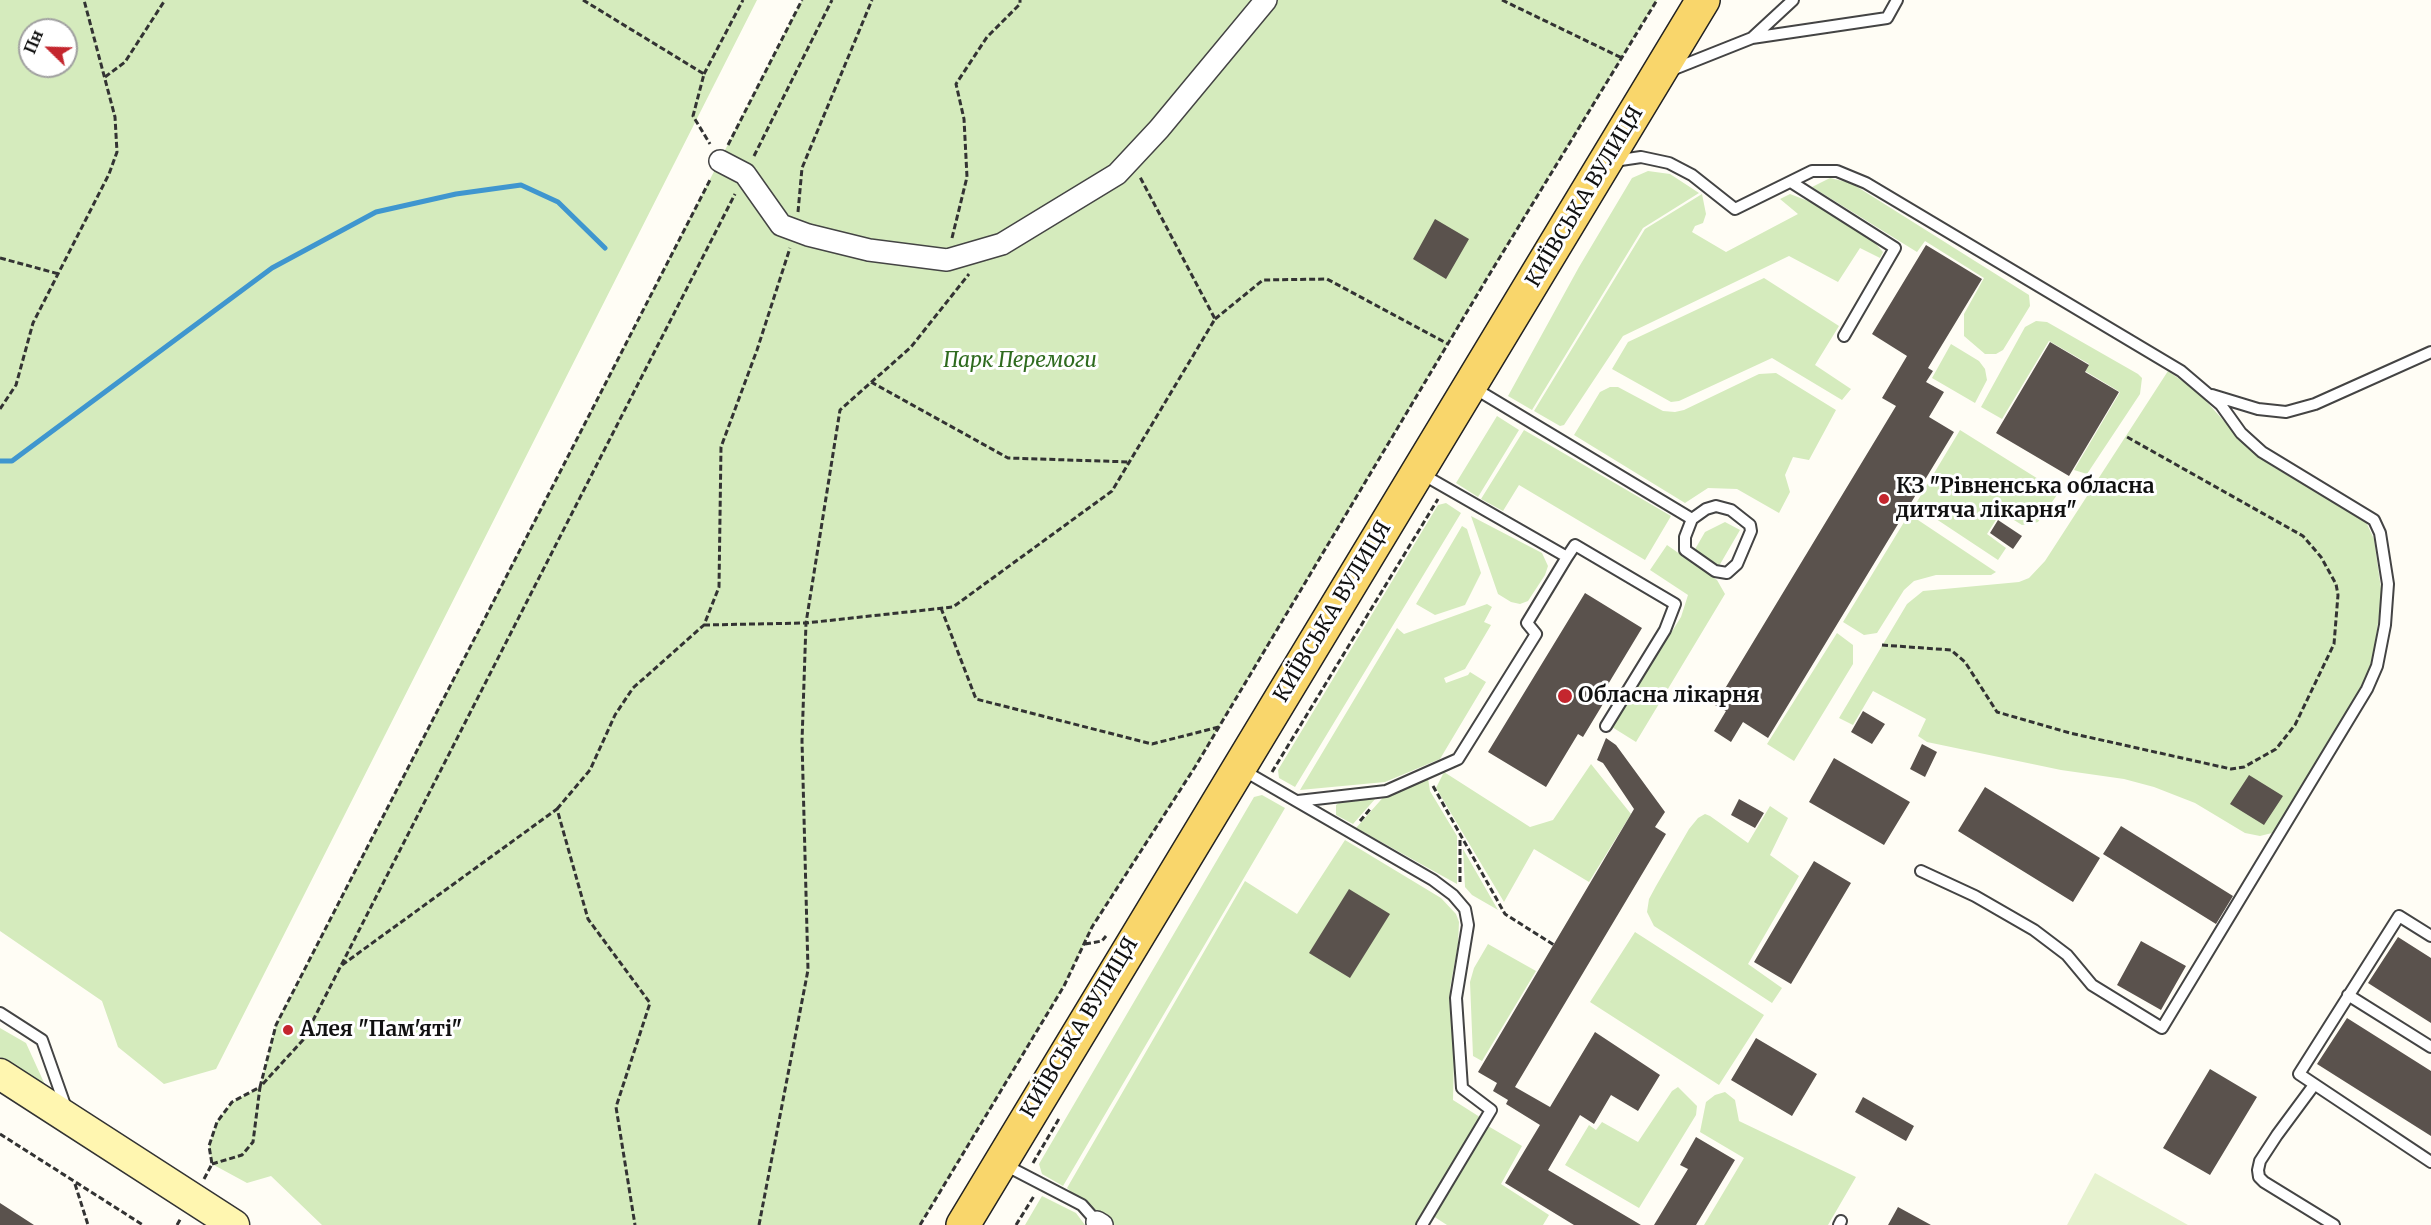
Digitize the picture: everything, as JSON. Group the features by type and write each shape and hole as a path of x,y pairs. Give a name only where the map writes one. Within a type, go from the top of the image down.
{"main road":[{"name":"КИЇВСЬКА ВУЛИЦЯ","path":"963,1225 999,1162 1250,774 1432,480 1471,387 1703,0"},
{"path":"0,1074 234,1225"}],"street":[{"path":"720,161 745,174 782,225 796,231 869,250 947,260 1002,244 1117,174 1266,0"}],"lane":[{"path":"1752,38 1793,0"},
{"path":"1658,75 1752,38 1887,18 1897,0"},
{"path":"1605,163 1641,157 1669,162 1692,175 1735,209 1812,171 1837,171 1866,183 2181,371 2209,394 2241,433 2262,452 2374,520 2380,533 2388,584 2385,625 2377,666 2361,699 2162,1028 2092,985 2067,955 2034,930 1975,896 1921,871"},
{"path":"1791,182 1895,248 1844,336"},
{"path":"2209,394 2258,409 2286,412 2315,404 2431,352"},
{"path":"1471,387 1692,519"},
{"path":"1432,480 1567,557"},
{"path":"1716,506 1731,510 1750,525 1750,538 1737,564 1727,573 1715,571 1685,550 1685,537 1692,519 1716,506"},
{"path":"1298,801 1386,791 1458,759 1536,634 1527,623 1575,545 1675,604 1665,630 1606,726"},
{"path":"1250,774 1298,801 1310,815 1350,832 1433,880 1465,909 1468,925 1456,998 1462,1088 1491,1110 1422,1225"},
{"path":"2431,936 2399,916 2298,1074 2431,1162"},
{"path":"2348,995 2431,1047"},
{"path":"0,1013 42,1040 70,1120"},
{"path":"2314,1085 2277,1135 2260,1161 2258,1170 2259,1177 2264,1182 2334,1225"},
{"path":"999,1162 1082,1205 1099,1224"}],"path":[{"path":"0,409 16,385 26,341 117,152 115,117 84,0"},
{"path":"105,77 125,62 165,0"},
{"path":"583,0 704,74"},
{"path":"720,161 693,116 704,74 742,0"},
{"path":"802,0 276,1025 260,1087 253,1142 242,1155 212,1164 209,1146 217,1122 232,1102 260,1087 303,1040 832,0"},
{"path":"341,965 557,809 590,770 615,715 633,688 704,625 719,587 721,447 757,350 796,231 802,168 872,0"},
{"path":"947,260 967,177 964,118 956,84 987,37 1020,4 1020,0"},
{"path":"1502,0 1622,58"},
{"path":"920,1225 1064,986 1092,927 1219,727 1657,0"},
{"path":"1131,159 1215,318"},
{"path":"759,1225 808,970 802,741 806,623 840,410 911,347 963,283 984,249"},
{"path":"0,258 59,274"},
{"path":"704,625 806,623 953,607 1112,491 1215,318 1263,280 1327,279 1448,345"},
{"path":"871,382 1008,458 1130,462"},
{"path":"1881,645 1951,650 1965,662 1997,712 2070,733 2231,769 2244,767 2276,749 2295,725 2334,644 2338,595 2336,584 2321,557 2303,536 2127,437"},
{"path":"1250,774 1275,768 1432,480"},
{"path":"941,608 976,699 1152,744 1219,727"},
{"path":"1440,766 1432,788 1505,914 1554,945"},
{"path":"1350,832 1386,791"},
{"path":"557,809 588,919 650,1004 616,1107 625,1177 635,1225"},
{"path":"1460,836 1460,903"},
{"path":"1016,1225 1041,1184 1032,1166 1062,1114"},
{"path":"0,1134 143,1225"},
{"path":"75,1183 88,1225"}],"green space":[{"path":"0,0 757,0 216,1069 164,1084 118,1047 102,1001 0,931"},
{"name":"Парк Перемоги","path":"802,0 1657,0 1486,280 1195,767 1092,927 1064,986 920,1225 322,1225 271,1176 247,1183 212,1164 209,1146 217,1122 232,1102 260,1087 276,1025"},
{"path":"1648,171 1670,174 1699,193 1643,228 1532,410 1508,396 1579,267 1632,178"},
{"path":"1830,178 1851,183 2029,295 2030,306 2003,350 1996,354 1985,354 1964,336 1964,314 1984,278 1925,241 1917,252 1812,187"},
{"path":"1702,194 1706,214 1703,223 1695,226 1692,232 1726,252 1798,214 1780,199 1790,194 1816,204 1875,243 1883,252 1880,258 1860,248 1838,282 1789,256 1623,336 1564,425 1560,426 1534,411 1645,229"},
{"path":"1764,278 1839,326 1815,365 1851,389 1842,400 1772,358 1679,401 1671,402 1612,369 1628,342"},
{"path":"2036,321 2047,322 2142,378 2140,394 2087,474 2074,470 2120,392 2085,371 2089,364 2049,341 2002,419 1981,407 2025,327"},
{"path":"1951,344 1979,361 1985,369 1987,380 1975,403 1932,378"},
{"path":"2168,371 2198,392 2247,447 2272,466 2366,522 2374,539 2382,596 2371,671 2276,832 2260,836 2245,833 2195,803 2154,787 2124,779 2061,770 1927,742 1918,736 1926,719 1873,691 1853,725 1839,718 1907,604 1923,591 2019,582 2029,578 2045,561"},
{"path":"1776,373 1836,410 1809,460 1793,457 1785,475 1790,492 1779,513 1737,489 1708,488 1685,503 1574,435 1600,392 1610,387 1618,387 1663,411 1675,412 1684,410 1759,374"},
{"path":"1497,416 1519,430 1478,497 1456,483"},
{"path":"1524,430 1671,516 1645,560 1519,485 1503,511 1481,499"},
{"path":"1960,430 2059,492 2038,522 2022,525 2001,512 1987,534 2006,548 1998,560 1915,505"},
{"path":"1446,503 1461,513 1295,787 1279,778 1278,770 1438,505"},
{"path":"1909,514 1996,572 1991,575 1936,575 1914,581 1904,590 1877,633 1864,635 1843,622"},
{"path":"1471,516 1542,553 1548,566 1545,575 1528,601 1520,604 1511,602 1498,594"},
{"path":"1725,522 1740,530 1719,566 1694,551 1705,532"},
{"path":"1462,526 1467,529 1481,573 1465,605 1435,615 1416,604"},
{"path":"1667,545 1717,580 1725,594 1636,742 1612,727 1681,617 1688,595 1650,570"},
{"path":"1487,604 1492,607 1484,622 1491,625 1465,669 1444,678 1446,683 1468,675 1470,672 1486,682 1440,759 1385,782 1300,790 1397,628 1404,634"},
{"path":"1837,633 1853,645 1853,664 1794,761 1767,744"},
{"path":"1591,764 1631,814 1589,882 1534,849 1504,902 1436,788 1444,772 1530,827 1553,820"},
{"path":"1428,778 1430,791 1457,836 1457,884 1356,828 1387,793"},
{"path":"1262,795 1285,808 1063,1186 1042,1174 1039,1164 1254,797"},
{"path":"1376,798 1353,824 1336,815 1336,805 1339,803"},
{"path":"1770,806 1788,818 1770,855 1799,876 1748,964 1782,988 1772,1003 1654,926 1647,912 1649,899 1656,886 1689,829 1698,818 1705,814 1710,816 1748,843"},
{"path":"1345,840 1441,898 1456,914 1459,922 1458,945 1450,988 1454,1052 1453,1100 1483,1119 1419,1225 1111,1225 1067,1188 1245,881 1297,914"},
{"path":"1463,849 1498,910 1472,895 1465,887"},
{"path":"1635,932 1764,1015 1719,1085 1590,1002"},
{"path":"1488,944 1536,971 1482,1061 1473,1056 1470,982 1474,968"},
{"path":"0,1028 26,1043 46,1087 0,1057"},
{"path":"1678,1087 1697,1106 1696,1115 1639,1208 1565,1165 1589,1125 1596,1130 1602,1122 1638,1142 1672,1091"},
{"path":"1725,1092 1735,1100 1739,1121 1856,1177 1828,1225 1704,1225 1744,1158 1700,1132 1706,1102 1715,1095"},
{"path":"1488,1126 1522,1146 1501,1184 1549,1215 1543,1225 1447,1225 1433,1216"},
{"path":"2095,1173 2188,1225 2067,1225"},
{"path":"1042,1196 1076,1213 1085,1225 1025,1225"}],"building":[{"path":"1435,219 1469,239 1446,279 1413,259"},
{"name":"КЗ \"Рівненська обласна дитяча лікарня\"","path":"1926,245 1982,279 1928,368 1933,371 1926,382 1944,392 1929,417 1954,432 1768,738 1743,722 1731,742 1714,731 1726,711 1715,705 1896,406 1882,398 1907,356 1872,334"},
{"path":"2050,342 2089,365 2085,372 2119,392 2069,476 1996,433"},
{"path":"1998,520 2022,536 2013,549 1990,533"},
{"name":"Обласна лікарня","path":"1585,593 1642,628 1607,686 1612,689 1583,737 1578,734 1546,787 1488,752"},
{"path":"1863,711 1885,724 1872,744 1851,732"},
{"path":"1606,738 1616,745 1665,812 1655,827 1666,834 1515,1087 1550,1107 1595,1032 1660,1075 1638,1111 1611,1095 1594,1124 1580,1115 1548,1170 1641,1225 1574,1225 1505,1183 1540,1125 1506,1104 1508,1100 1493,1091 1497,1083 1478,1072 1634,809 1603,763 1597,760"},
{"path":"1922,744 1937,752 1925,777 1910,769"},
{"path":"1834,758 1910,802 1884,845 1809,802"},
{"path":"2249,775 2283,796 2264,825 2230,804"},
{"path":"1985,787 2100,858 2073,902 1958,831"},
{"path":"1739,799 1764,813 1755,828 1731,815"},
{"path":"2121,826 2233,896 2216,924 2103,854"},
{"path":"1814,861 1851,883 1791,984 1754,962"},
{"path":"1349,889 1390,914 1350,978 1309,953"},
{"path":"2398,937 2431,958 2431,1023 2368,983"},
{"path":"2141,941 2186,966 2161,1010 2117,985"},
{"path":"2347,1018 2431,1071 2431,1136 2317,1064"},
{"path":"1756,1038 1817,1074 1792,1116 1731,1080"},
{"path":"2210,1069 2257,1097 2210,1175 2163,1148"},
{"path":"1863,1097 1914,1126 1906,1141 1855,1112"},
{"path":"1696,1137 1735,1160 1696,1225 1654,1225 1688,1169 1680,1165"},
{"path":"0,1203 34,1225 0,1225"},
{"path":"1898,1207 1931,1225 1888,1225"}],"waterway":[{"path":"0,461 12,461 272,268 376,212 456,194 521,185 558,202 605,248"}],"place":[{"name":"КЗ \"Рівненська обласна дитяча лікарня\"","path":"1884,499"},
{"name":"Обласна лікарня","path":"1565,696"},
{"name":"Алея \"Пам'яті\"","path":"288,1030"}]}
